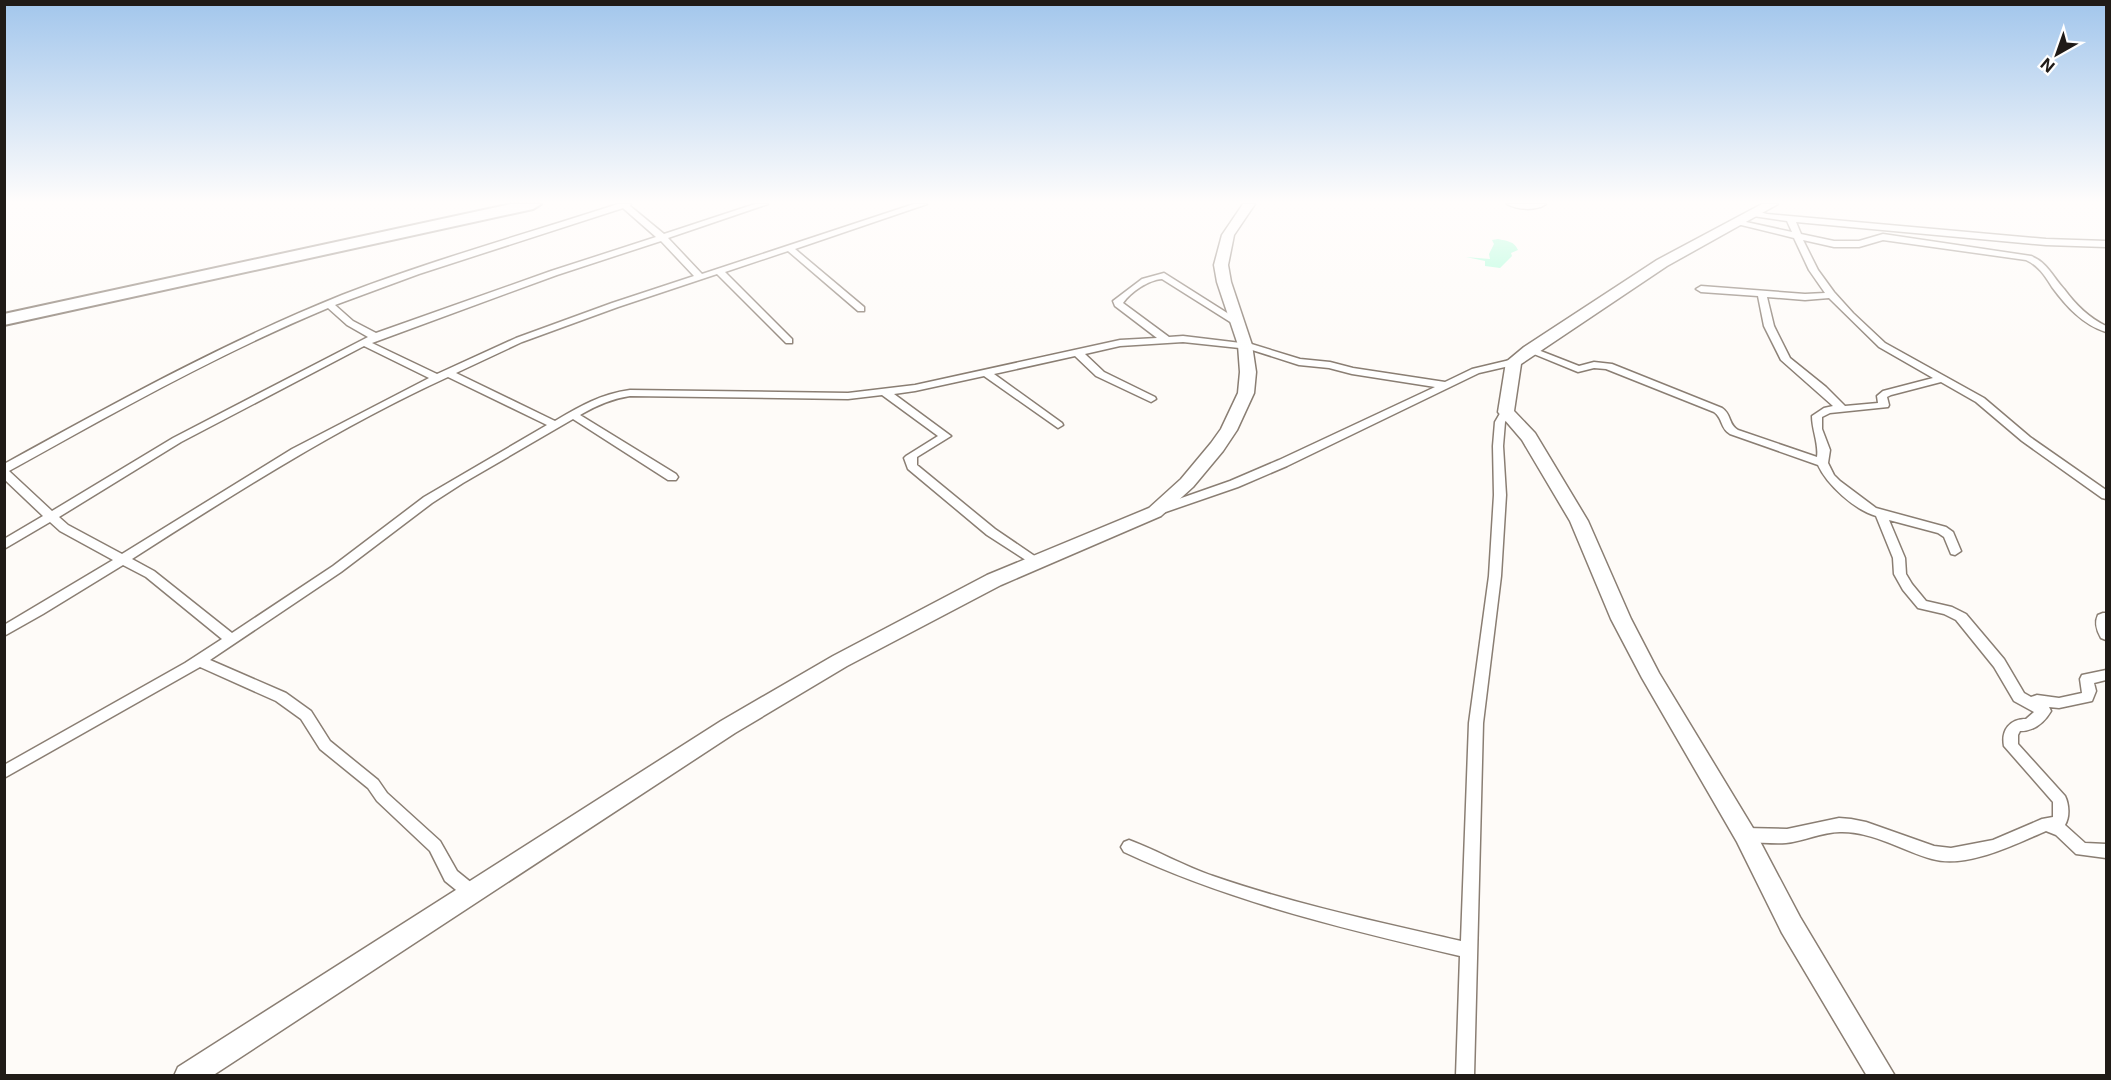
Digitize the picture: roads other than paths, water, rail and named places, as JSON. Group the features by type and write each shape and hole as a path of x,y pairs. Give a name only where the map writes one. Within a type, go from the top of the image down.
{"highway":[{"path":"4,320 303,254"}],"street":[{"path":"232,640 150,574 64,528 27,496 4,470 173,376 329,304 472,254"},
{"path":"4,544 206,424 375,337 612,254"},
{"path":"679,254 700,277"},
{"path":"4,631 125,559 276,462 371,410 442,375 519,340 770,254"},
{"path":"797,254 861,309"},
{"path":"1155,512 1186,483 1229,430 1246,393 1248,372 1245,346 1224,282 1221,265 1223,254"},
{"path":"187,1076 728,727 840,661 994,580 1155,512 1234,484 1283,463 1444,385 1476,371 1522,356 1677,254"},
{"path":"1805,254 1831,295 1882,345 1980,400 2026,439 2106,495"},
{"path":"2003,254 2039,262 2058,288 2090,321 2106,329"},
{"path":"719,271 789,341"},
{"path":"1165,339 1118,304 1127,292 1157,275 1164,276 1238,323"},
{"path":"1701,289 1805,297 1831,295"},
{"path":"1762,294 1769,326 1786,360 1822,389 1842,409"},
{"path":"329,304 350,323 375,337"},
{"path":"4,772 133,701 199,661 337,569 428,500 603,399 630,393 827,397 885,393 1120,343 1165,339 1245,346 1299,362 1330,365 1353,371 1444,385"},
{"path":"365,343 555,425"},
{"path":"1077,352 1100,374 1151,399"},
{"path":"1465,1076 1467,950 1476,723 1495,576 1500,495 1498,446 1500,422 1506,412 1522,356"},
{"path":"1522,356 1578,369 1593,365 1608,366 1718,410 1724,414 1724,424 1734,432 1822,463"},
{"path":"985,372 1058,425"},
{"path":"1942,379 1887,393 1882,396 1884,405 1828,410 1817,416 1817,429 1824,450 1822,463 1829,477 1836,484 1863,505 1885,516 1942,530 1949,535 1955,551"},
{"path":"885,393 946,436 913,455 910,458 912,466 991,532 1035,562"},
{"path":"1506,412 1529,437 1579,521 1621,619 1652,678 1745,835 1791,925 1882,1076"},
{"path":"573,415 672,477"},
{"path":"1745,835 1787,836 1839,825 1851,826 1934,853 1951,855 1994,846 2047,824 2057,824 2061,819 2060,800 2011,746 2009,738 2017,725 2029,725 2044,711 2019,697 1999,663 1961,617 1953,612 1922,605 1918,601 1900,574 1899,558 1880,512"},
{"path":"2106,618 2103,618 2106,635"},
{"path":"199,661 281,697 306,715 325,745 373,784 382,797 435,846 452,876 472,893"},
{"path":"2038,707 2041,706 2037,700 2059,703 2087,697 2089,692 2086,679 2106,675"},
{"path":"2047,824 2061,830 2081,849 2106,851"},
{"path":"1129,847 1171,869 1256,898 1467,950"}]}
